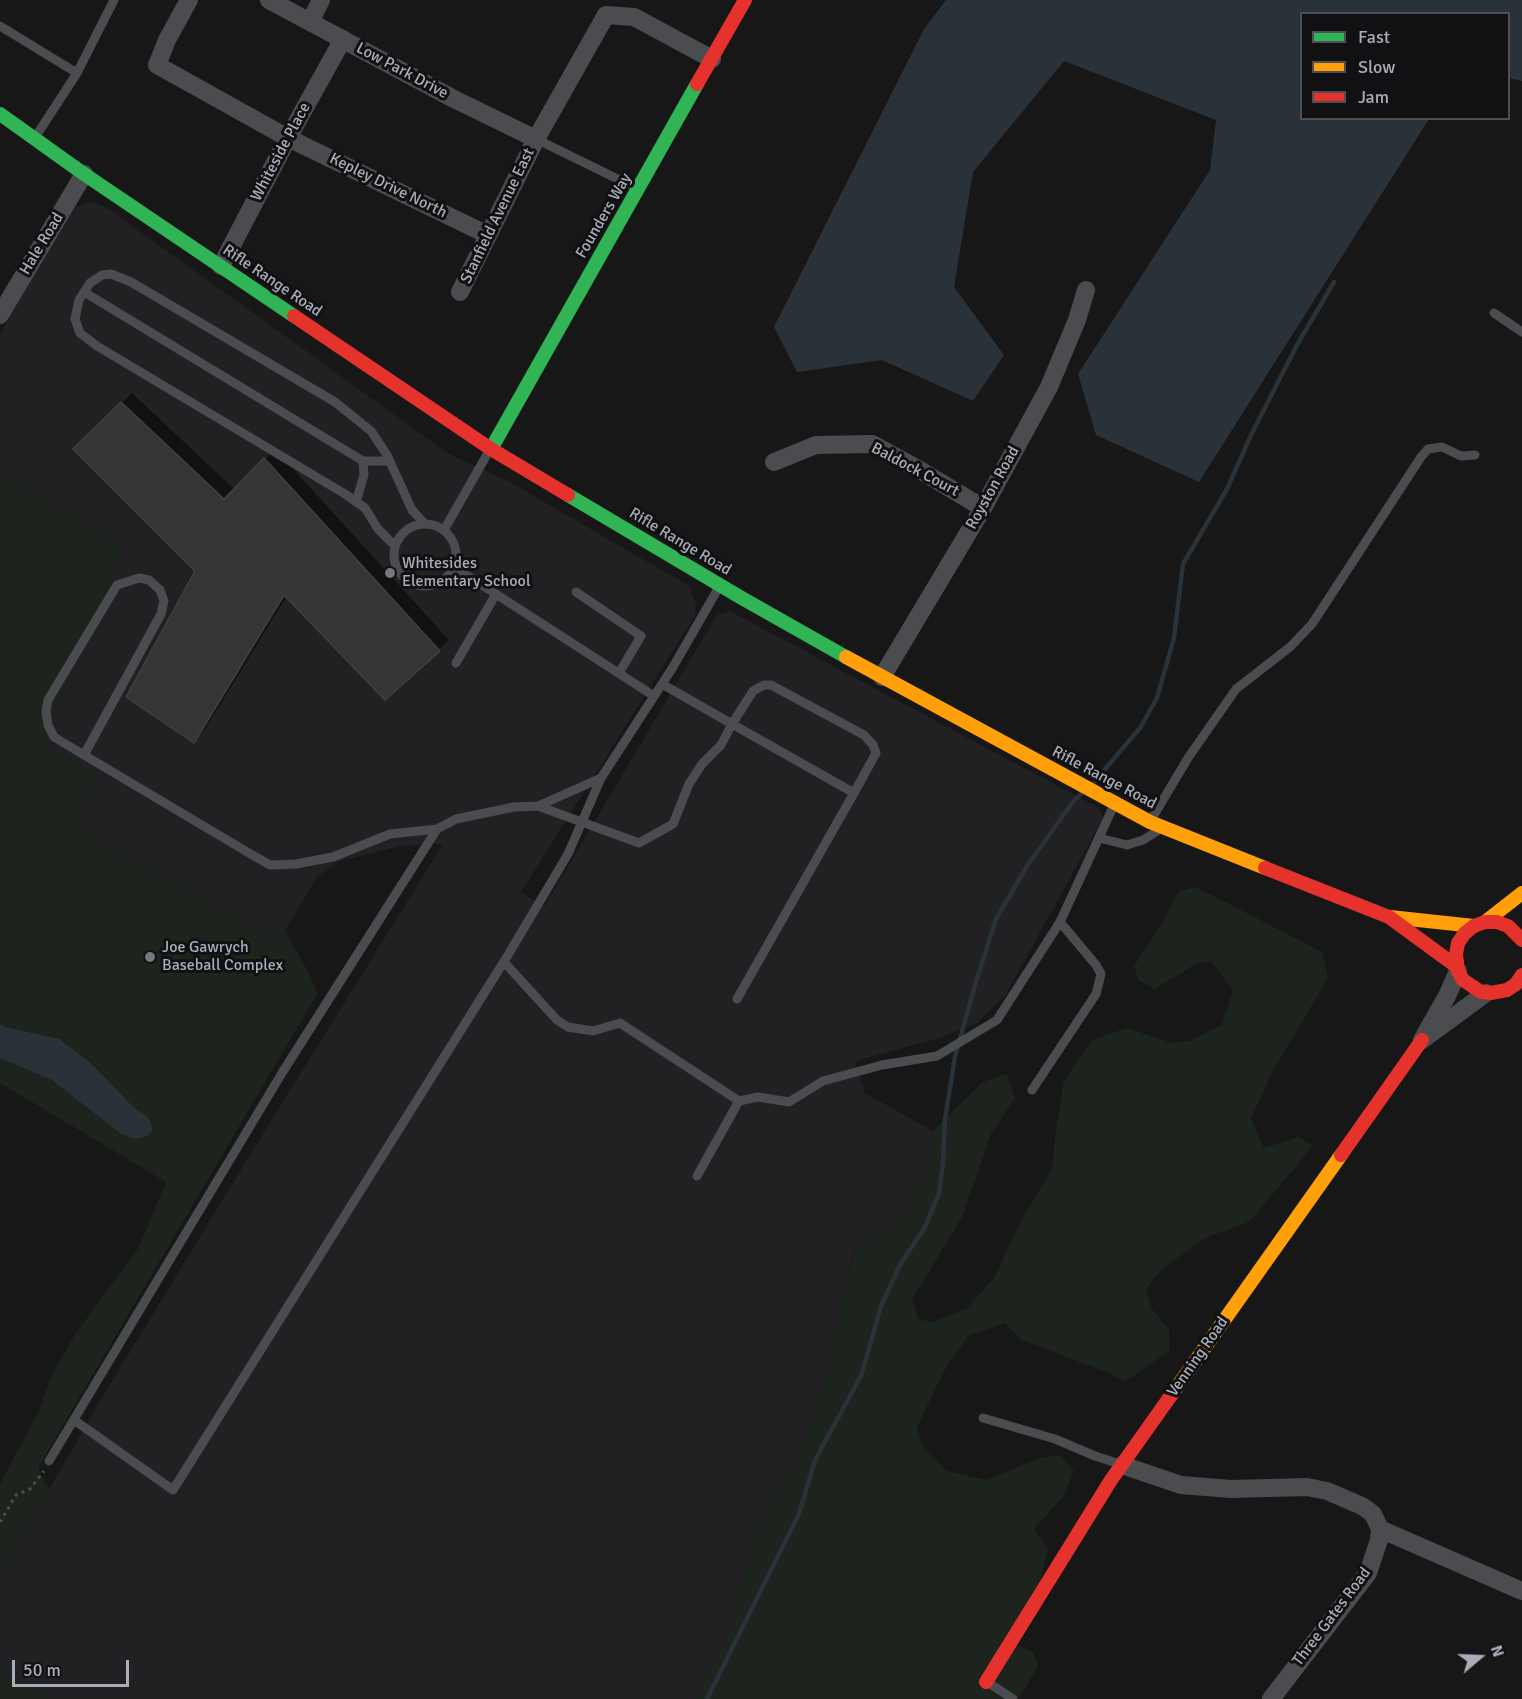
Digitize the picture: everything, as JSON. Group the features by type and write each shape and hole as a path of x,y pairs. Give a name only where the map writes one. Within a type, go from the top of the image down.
{"main road":[{"name":"Founders Way","path":"490,449 745,0"},
{"name":"Rifle Range Road","path":"0,114 84,174 490,449 720,585 882,677 1115,803 1157,824 1389,917 1457,968 1463,980 1471,987 1486,993"},
{"path":"1457,968 1455,954 1458,943 1465,933 1522,893"},
{"name":"Rifle Range Road","path":"1389,917 1479,924 1497,922 1508,926 1522,940"},
{"path":"1486,993 1502,992 1520,981"},
{"name":"Venning Road","path":"987,1682 1122,1464 1422,1040"}],"street":[{"name":"Kepley Drive North","path":"189,0 167,40 158,65 288,138 488,235"},
{"name":"Low Park Drive","path":"269,0 454,99 536,139"},
{"path":"310,22 321,0"},
{"name":"Stanfield Avenue East","path":"460,292 536,139 606,15 634,17 712,59"},
{"name":"Whiteside Place","path":"221,266 343,39"},
{"name":"Hale Road","path":"0,315 84,174"},
{"name":"Royston Road","path":"882,677 983,508 1049,387 1077,320 1086,290"},
{"name":"Baldock Court","path":"774,462 816,445 872,444 983,508"},
{"name":"Venning Road","path":"1422,1040 1448,996 1457,968"},
{"name":"Venning Road","path":"1422,1040 1486,993"},
{"path":"1122,1464 1181,1485 1231,1489 1307,1487 1326,1491 1373,1514 1380,1529 1522,1591"},
{"name":"Three Gates Road","path":"1271,1699 1368,1573 1380,1540 1380,1529"}],"lane":[{"path":"34,138 77,73 114,0"},
{"path":"0,26 77,73"},
{"path":"536,139 638,189"},
{"path":"395,546 378,529 365,508 97,346 80,333 75,319 79,300 90,283 102,275 111,273 131,282 335,402 371,430 390,461 412,510 425,524"},
{"path":"84,292 363,461 390,461"},
{"path":"1494,313 1522,332"},
{"path":"1099,838 1126,845 1143,840 1157,824 1188,758 1236,689 1290,647 1312,624 1428,449 1442,447 1461,456 1475,455"},
{"path":"444,530 490,449"},
{"path":"356,502 362,487 363,461"},
{"path":"425,524 435,525 444,530 456,546 457,557 449,576 440,583 430,586 419,586 409,582 396,566 395,546 406,530 425,524"},
{"path":"454,567 654,696"},
{"path":"84,755 161,614 164,602 160,590 149,580 139,578 117,585 48,700 46,711 48,725 54,737 84,755 270,865 296,864 333,857 390,834 437,829 456,819 514,807 538,806 639,843 674,824 689,784 702,764 721,745 753,691 764,685 771,685 864,735 873,745 876,753 737,999"},
{"path":"74,1420 173,1490 504,962 568,854 601,778 662,684 720,585"},
{"path":"576,592 641,636 620,674"},
{"path":"456,663 495,594"},
{"path":"662,684 854,793"},
{"path":"538,806 601,778"},
{"path":"504,962 557,1020 568,1028 593,1031 620,1023 739,1101 758,1097 789,1102 823,1081 882,1065 937,1056 997,1020 1060,922 1115,803"},
{"path":"49,1461 282,1073 437,829"},
{"path":"1032,1090 1096,994 1101,974 1090,957 1060,922"},
{"path":"697,1176 739,1101"},
{"path":"983,1418 1122,1464"},
{"path":"987,1682 1013,1699"}],"path":[{"path":"0,1522 16,1495 30,1489 41,1476 49,1461"}],"shaded area":[{"path":"946,0 1522,0 1522,81 1510,78 1510,12 1300,12 1300,120 1428,120 1199,482 1096,435 1078,374 1210,170 1216,120 1064,61 973,172 954,287 1004,355 973,401 882,360 797,372 774,327 924,29"},
{"path":"93,202 106,207 449,454 508,481 689,586 696,604 695,616 521,892 544,907 717,615 730,611 1099,808 1103,818 1005,996 977,1023 936,1039 855,1061 865,1093 933,1131 927,1171 900,1222 855,1251 842,1294 830,1368 797,1462 749,1543 744,1576 728,1633 694,1699 52,1699 0,1672 0,1575 100,1401 443,844 401,846 338,862 317,877 285,931 275,940 79,830 41,744 123,551 118,541 0,476 0,334 71,208"},
{"name":"Joe Gawrych Baseball Complex","path":"0,476 119,541 123,551 41,744 98,775 74,816 79,830 275,940 285,931 310,975 317,994 38,1468 44,1482 50,1488 0,1575 0,1484 39,1411 51,1376 74,1336 139,1247 166,1182 0,1083"},
{"path":"1196,887 1322,952 1328,978 1274,1069 1251,1118 1264,1148 1298,1137 1313,1146 1249,1222 1207,1237 1162,1269 1146,1289 1152,1309 1169,1330 1170,1350 1125,1382 1109,1373 1022,1340 1005,1323 968,1336 944,1371 917,1427 924,1449 947,1471 987,1480 1039,1458 1059,1455 1074,1471 1064,1496 1034,1529 1048,1549 1040,1581 1004,1640 1033,1652 1038,1667 1018,1699 694,1699 728,1633 744,1576 749,1543 797,1462 830,1368 842,1294 856,1250 900,1222 927,1171 933,1131 983,1082 1007,1074 1015,1098 991,1134 962,1217 912,1300 918,1319 932,1322 967,1308 994,1278 1020,1223 1052,1169 1064,1081 1092,1040 1127,1028 1172,1043 1192,1040 1222,1025 1233,991 1211,961 1194,965 1155,989 1139,981 1134,966 1163,922 1179,891"},
{"path":"0,1024 4,1027 59,1039 94,1066 133,1107 148,1117 153,1130 148,1136 135,1139 120,1133 52,1080 0,1058"},
{"path":"0,1672 52,1699 0,1699"}],"building":[{"path":"121,402 224,499 264,458 440,651 385,700 284,595 194,743 126,697 195,571 73,449"}],"waterway":[{"path":"1095,781 1140,728 1157,698 1174,638 1183,564 1227,489 1251,435 1297,345 1334,282"},
{"path":"707,1699 799,1514 815,1460 861,1376 881,1306 901,1263 925,1227 939,1194 945,1119 955,1057 996,919 1027,866 1072,803 1082,793"}],"traffic: fast":[{"path":"491,449 697,84"},
{"path":"0,114 84,174 294,316"},
{"path":"568,495 846,657"}],"traffic: slow":[{"path":"846,657 1150,822 1265,868"},
{"path":"1485,922 1522,893"},
{"path":"1390,917 1474,926"},
{"path":"1172,1394 1341,1155"}],"traffic: jam":[{"path":"697,84 745,0"},
{"path":"294,316 491,449 568,495"},
{"path":"1265,868 1389,917 1456,966"},
{"path":"1522,940 1508,926 1497,922 1485,922 1465,933 1458,943 1456,954 1458,971 1463,980 1481,992 1507,990 1516,984 1522,975"},
{"path":"1341,1155 1422,1040"},
{"path":"986,1682 1111,1480 1172,1394"}],"place":[{"name":"Whitesides Elementary School","path":"390,573"},
{"name":"Joe Gawrych Baseball Complex","path":"150,957"}]}
